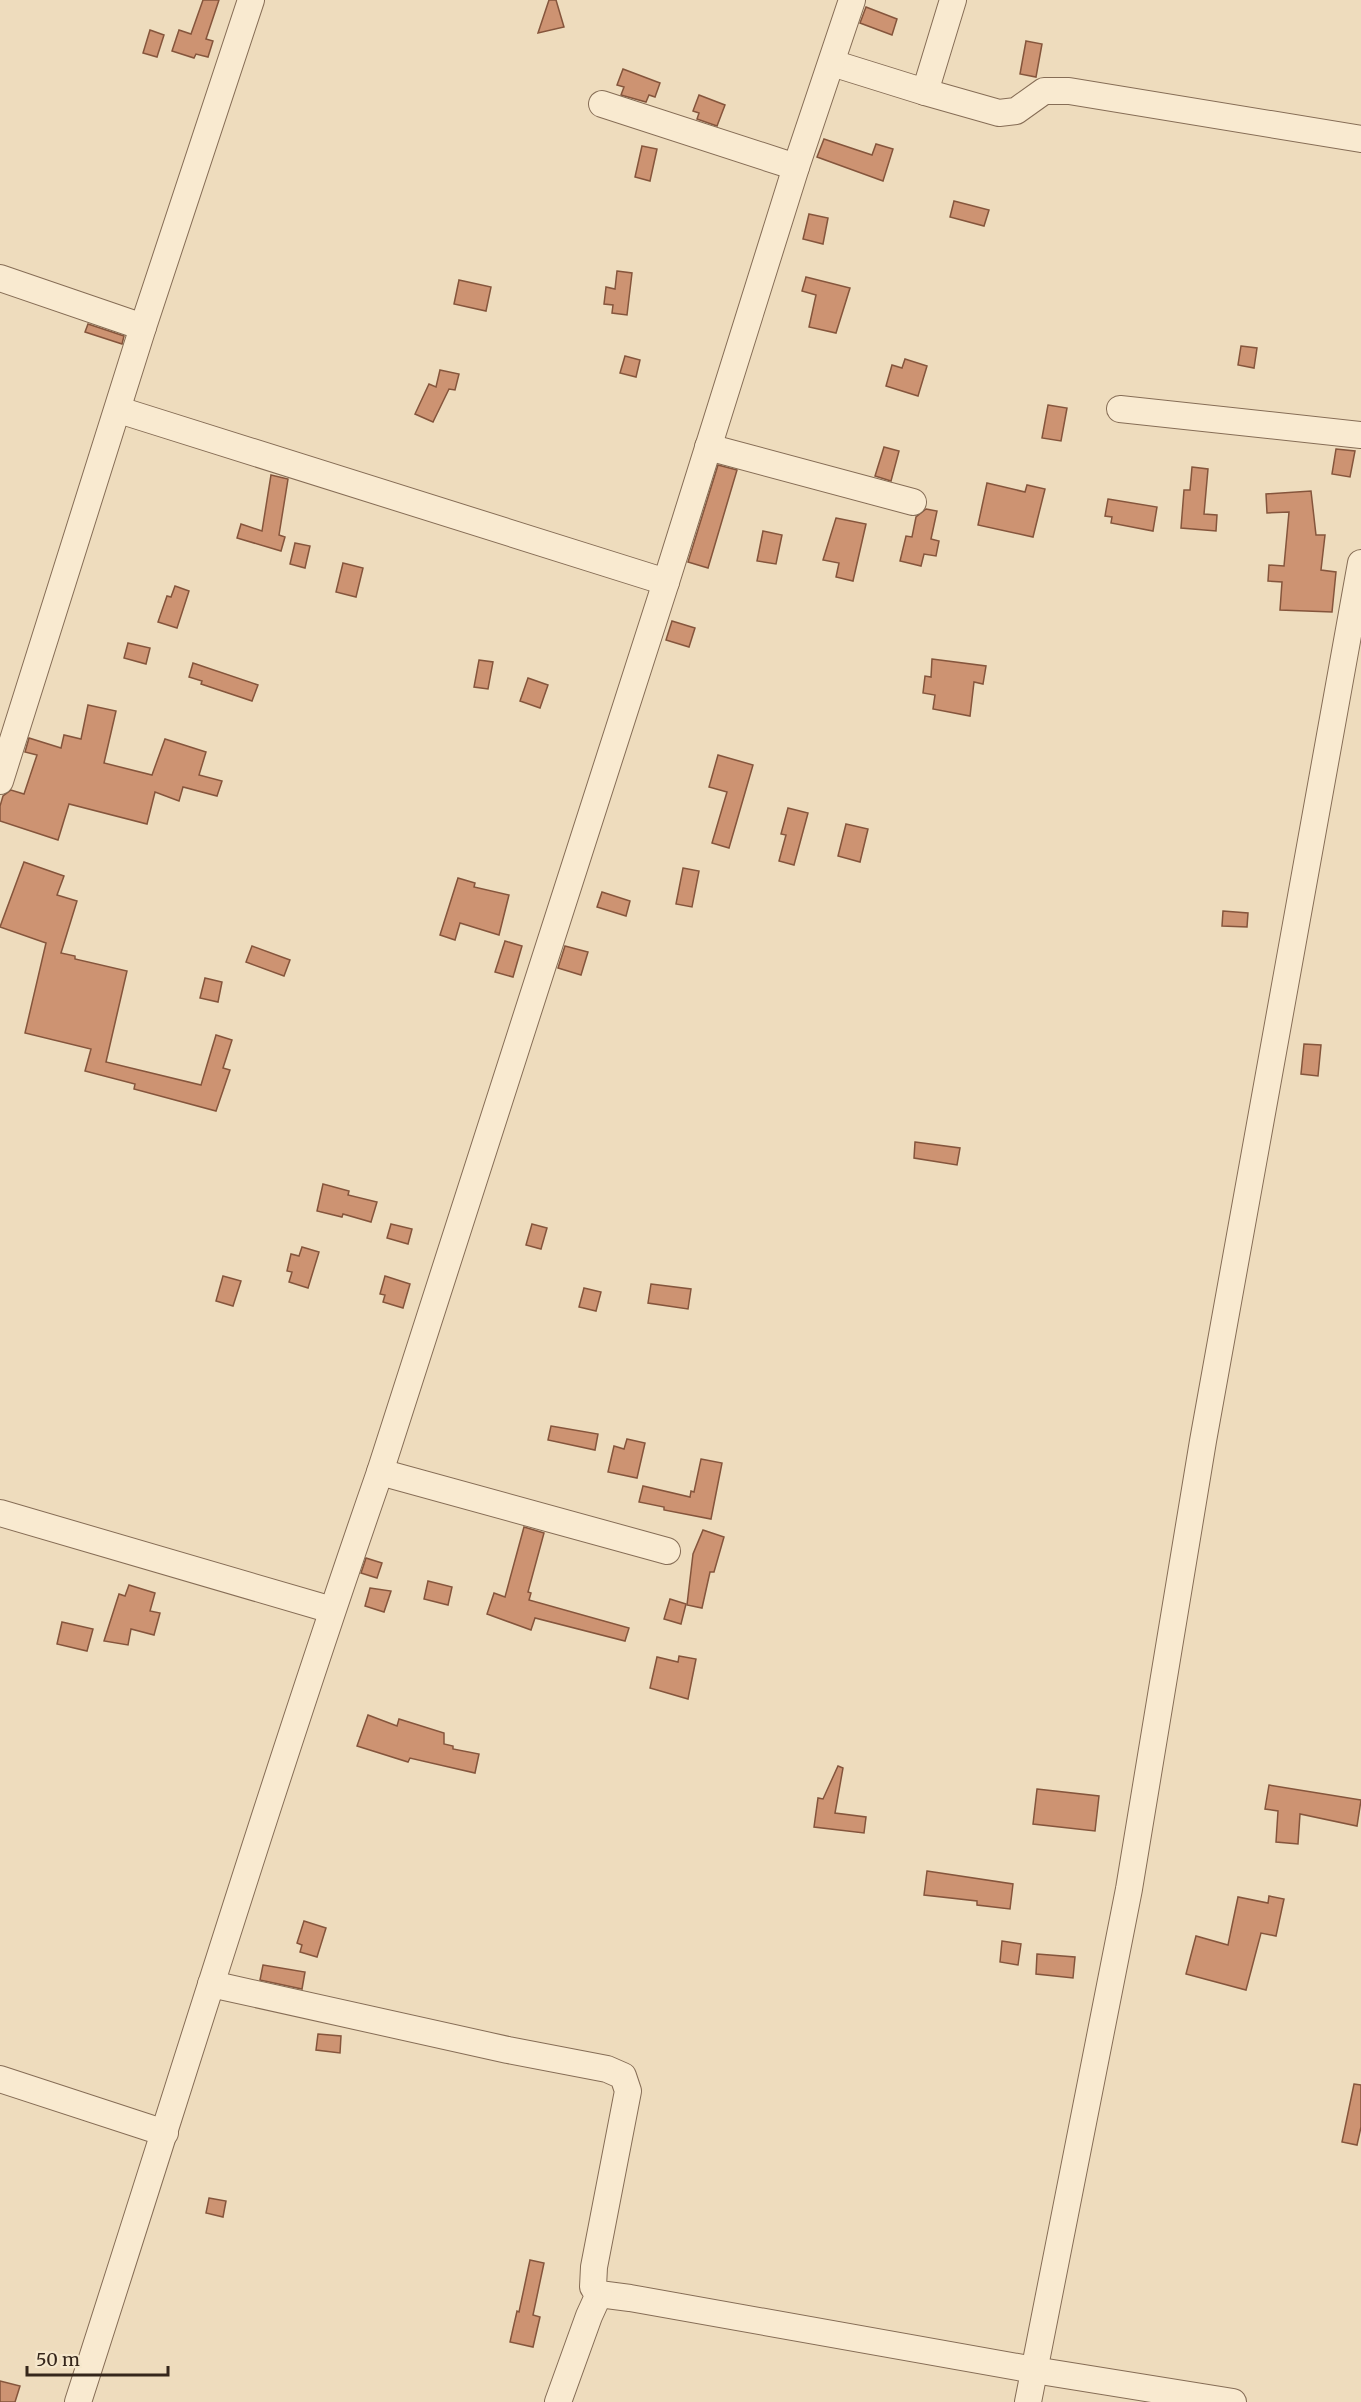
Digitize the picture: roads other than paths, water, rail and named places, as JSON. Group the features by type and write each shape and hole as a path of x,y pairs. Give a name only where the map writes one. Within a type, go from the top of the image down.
{"street":[{"path":"0,781 119,410 143,327 251,0"},
{"path":"78,2402 332,1610 380,1472 666,582 796,167 852,0"},
{"path":"925,92 953,0"},
{"path":"832,63 999,113 1016,111 1044,91 1069,91 1361,140"},
{"path":"602,104 796,167"},
{"path":"0,278 143,327"},
{"path":"1120,409 1361,435"},
{"path":"119,410 666,582"},
{"path":"708,447 913,502"},
{"path":"1028,2402 1129,1889 1203,1441 1361,563"},
{"path":"380,1472 667,1551"},
{"path":"0,1513 332,1610"},
{"path":"211,1984 508,2050 607,2068 623,2076 628,2091 594,2267 593,2286 599,2294 1034,2370 1233,2402"},
{"path":"0,2079 165,2133"},
{"path":"558,2402 599,2294"}]}
